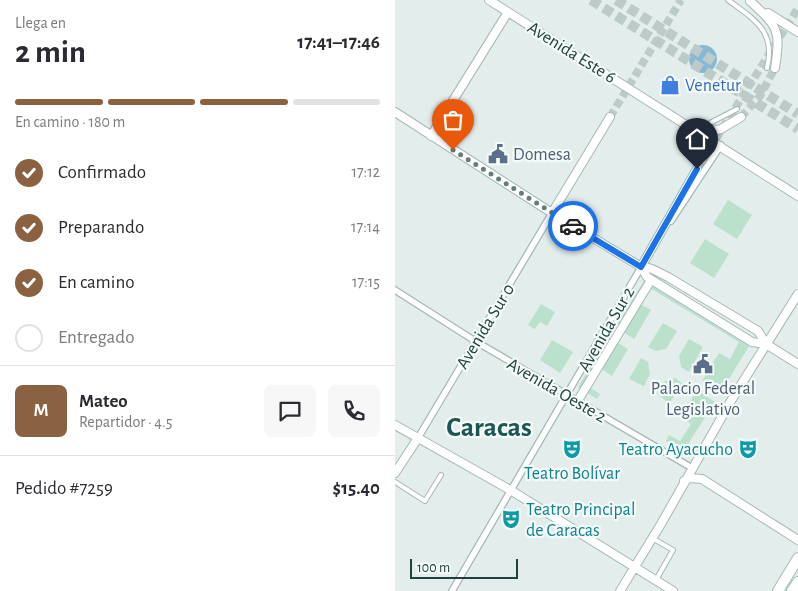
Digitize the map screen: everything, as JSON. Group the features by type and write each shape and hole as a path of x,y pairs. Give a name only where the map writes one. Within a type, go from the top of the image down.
{"main road":[{"path":"778,591 798,558"},
{"path":"792,591 798,582"}],"street":[{"name":"Avenida Este 6","path":"489,0 721,145 798,196"},
{"path":"749,0 771,21 777,31 779,43 771,68"},
{"path":"749,0 797,30"},
{"path":"431,136 507,12"},
{"path":"395,112 552,213 641,267 652,269 667,277 758,331 766,344"},
{"path":"702,133 721,129 739,113"},
{"path":"552,213 611,117"},
{"name":"Avenida Sur 2","path":"452,591 510,488 567,396 641,267 721,145"},
{"path":"641,267 697,169"},
{"name":"Avenida Sur 0","path":"418,438 552,213"},
{"path":"641,267 651,280 752,342 766,344 798,364"},
{"path":"577,402 651,280"},
{"name":"Avenida Oeste 2","path":"395,290 475,342 692,468"},
{"path":"620,591 766,344 798,294"},
{"path":"395,425 510,488 673,591"},
{"path":"395,473 418,438"},
{"path":"683,483 689,478 703,479 798,540"}],"lane":[{"path":"728,0 765,32 770,43 771,68"},
{"path":"689,125 708,124 739,113"},
{"path":"395,482 425,501 441,475"},
{"path":"652,538 673,550 656,580"}],"green space":[{"path":"728,200 752,215 737,239 713,224"},
{"path":"705,239 729,254 714,278 690,263"},
{"path":"644,281 749,346 721,392 702,381 719,353 730,359 739,342 650,288 640,304 651,310 634,339 615,327"},
{"path":"541,304 555,312 547,326 540,322 535,329 528,325"},
{"path":"663,323 677,331 666,349 656,351 648,347"},
{"path":"609,337 628,349 612,376 601,369 589,387 600,394 597,399 578,387"},
{"path":"689,339 703,347 689,372 681,367 679,356"},
{"path":"552,340 573,352 560,373 540,360"},
{"path":"641,358 648,362 650,374 644,386 629,379"},
{"path":"675,378 682,383 669,404 657,393 663,382"},
{"path":"697,390 715,402 683,452 666,441 669,435 680,441 691,424 681,417"}],"water":[{"path":"703,45 713,49 717,59 713,69 703,73 693,69 689,59 693,49"}],"tunnel":[{"path":"591,0 798,129"},
{"path":"616,0 798,114"},
{"path":"610,117 681,0"},
{"path":"697,169 798,8"},
{"path":"741,117 760,96 775,68"}],"way so far":[{"path":"453,150 573,226"}],"place":[{"name":"Venetur","path":"670,85"},
{"name":"Domesa","path":"498,154"},
{"name":"Palacio Federal Legislativo","path":"703,364"},
{"name":"Teatro Bolívar","path":"572,449"},
{"name":"Teatro Ayacucho","path":"748,449"},
{"name":"Teatro Principal de Caracas","path":"511,519"}],"district":[{"name":"Caracas","path":"489,426"}],"route":[{"path":"573,226 641,267 697,169"}]}
